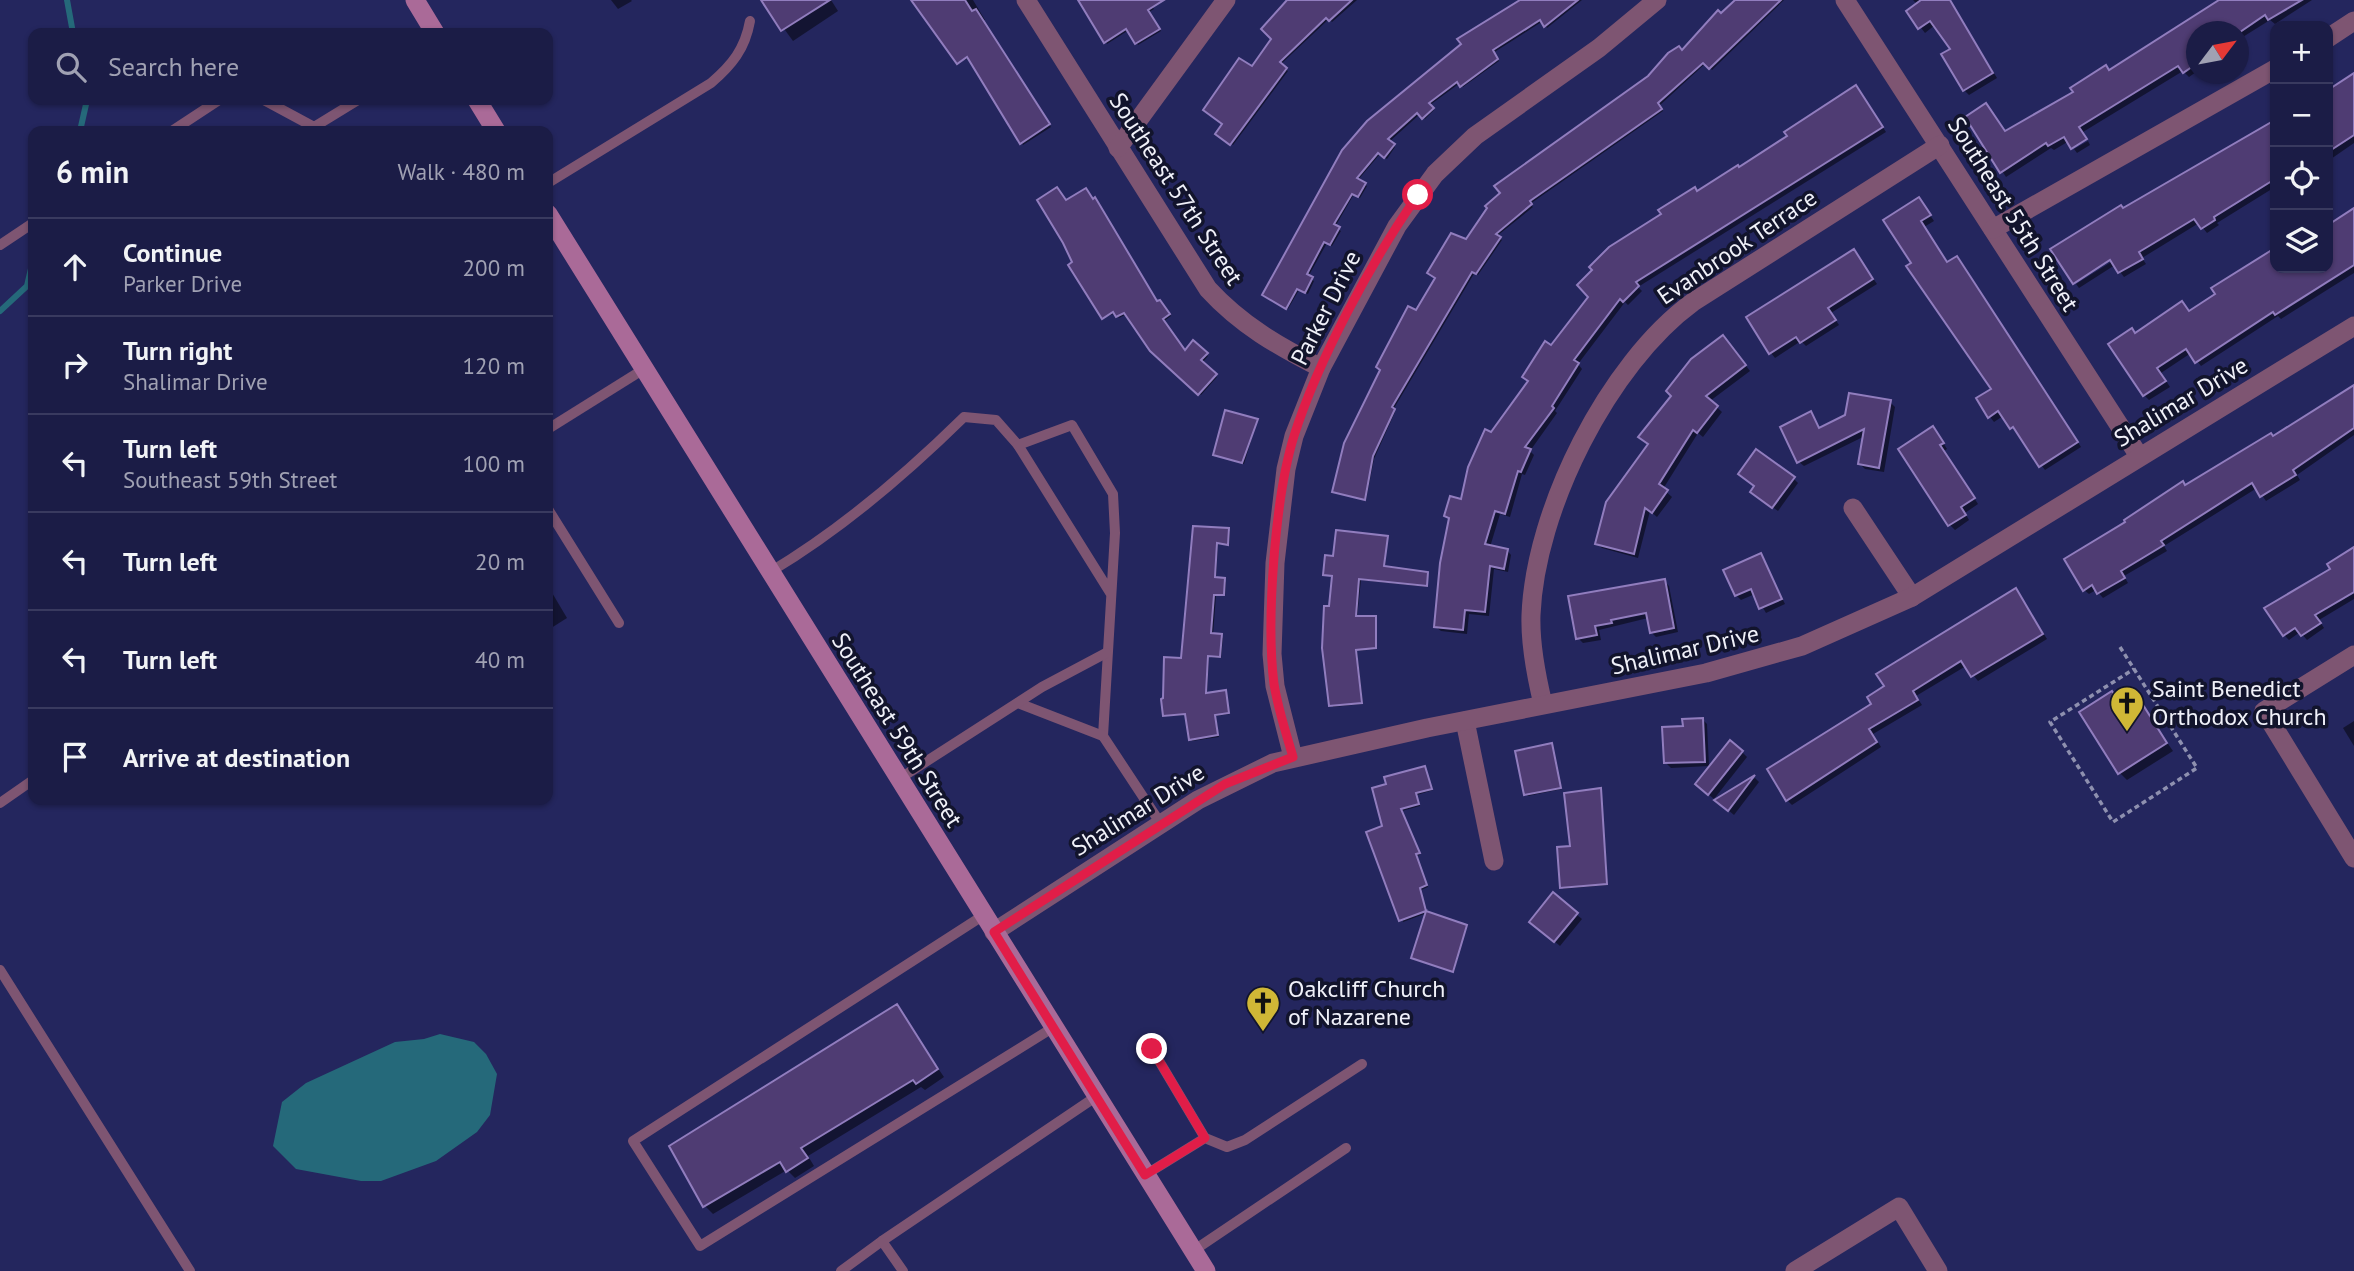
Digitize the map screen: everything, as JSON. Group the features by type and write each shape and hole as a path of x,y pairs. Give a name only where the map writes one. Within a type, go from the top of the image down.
{"main road":[{"path":"415,0 432,28"},
{"path":"480,105 493,126"},
{"name":"Southeast 59th Street","path":"553,222 1206,1271"}],"street":[{"name":"Southeast 57th Street","path":"1026,0 1197,273 1226,309 1271,343 1321,368"},
{"path":"1118,148 1226,0"},
{"name":"Parker Drive","path":"1293,757 1275,686 1272,654 1275,563 1286,468 1294,436 1321,368 1396,226 1435,174 1475,136 1599,48 1657,0"},
{"name":"Southeast 55th Street","path":"1845,0 2138,456"},
{"path":"2333,35 2354,22"},
{"path":"1993,229 2270,72"},
{"name":"Evanbrook Terrace","path":"1542,704 1534,660 1531,615 1541,550 1571,470 1595,422 1642,349 1674,315 1940,145"},
{"name":"Shalimar Drive","path":"989,923 1225,784 1293,757 1542,704 1706,673 1835,634 1912,597 2354,326"},
{"path":"1853,508 1912,597"},
{"path":"2354,655 2264,712 2354,858"},
{"path":"1465,721 1494,861"},
{"path":"1796,1271 1899,1207 1938,1271"}],"lane":[{"path":"553,180 711,83 734,61 746,43 750,21"},
{"path":"180,126 211,105"},
{"path":"273,105 310,126"},
{"path":"319,126 351,105"},
{"path":"0,245 28,226"},
{"path":"553,426 644,369"},
{"path":"770,572 801,554 904,476 964,417 996,420 1018,445 1111,594"},
{"path":"1018,445 1072,425 1113,494 1115,533 1103,736"},
{"path":"553,517 619,623"},
{"path":"899,779 1018,703 1106,653"},
{"path":"1018,703 1103,736 1161,824"},
{"path":"0,803 28,783"},
{"path":"989,923 633,1141 700,1247 1054,1027"},
{"path":"0,970 190,1271"},
{"path":"1152,1049 1205,1138 1227,1147 1245,1140 1362,1064"},
{"path":"841,1271 1097,1096"},
{"path":"1145,1175 1205,1138"},
{"path":"1193,1251 1346,1147"},
{"path":"882,1241 903,1271"}],"path":[{"path":"2120,647 2134,669 2197,768 2113,822 2050,722 2134,669"}],"water":[{"path":"440,1034 474,1042 486,1054 497,1074 490,1115 477,1132 436,1161 381,1181 361,1181 296,1169 273,1146 282,1102 306,1083 395,1042 424,1039"}],"building":[{"path":"761,0 830,0 781,31"},
{"path":"911,0 965,0 972,11 976,9 1050,124 1020,144 967,57 957,64"},
{"path":"1078,0 1164,0 1148,10 1160,29 1135,44 1126,29 1104,43"},
{"path":"1287,0 1352,0 1329,21 1326,18 1280,62 1287,68 1230,145 1215,134 1222,124 1203,110 1239,58 1252,66 1271,39 1261,29"},
{"path":"1520,0 1578,0 1544,27 1540,20 1493,50 1498,59 1460,87 1457,82 1429,103 1434,108 1422,119 1417,113 1388,139 1395,144 1384,158 1378,153 1357,178 1366,183 1358,197 1352,194 1334,224 1340,227 1330,245 1324,242 1307,274 1313,277 1305,293 1297,289 1286,309 1262,295 1342,150 1367,121 1461,44 1457,39"},
{"path":"1735,0 1781,0 1709,69 1703,63 1658,103 1662,109 1530,201 1532,204 1496,234 1501,237 1476,274 1472,272 1392,407 1395,409 1373,456 1365,500 1332,492 1344,443 1380,370 1376,367 1408,306 1416,310 1435,278 1427,273 1451,233 1466,239 1487,208 1485,206 1500,193 1494,186 1648,76 1668,53 1679,46 1682,50 1718,10 1721,13"},
{"path":"1921,0 1950,0 1993,73 1963,91 1941,54 1950,49 1930,21 1918,29 1906,11"},
{"path":"2219,0 2302,0 2268,20 2265,15 2249,26 2249,21 2186,21"},
{"path":"2186,21 2186,71 2183,73 2178,66 2079,127 2087,139 2071,149 2064,137 2048,146 2046,143 2000,173 1965,117 1986,103 2005,131 2073,92 2070,88 2106,65 2109,70"},
{"path":"2354,73 2354,135 2333,149 2333,147 2333,87"},
{"path":"1856,85 1883,127 1636,282 1639,286 1623,302 1620,299 1574,360 1579,363 1552,406 1554,408 1525,447 1531,449 1521,472 1518,471 1505,514 1495,511 1485,544 1508,549 1504,569 1490,566 1485,612 1465,610 1463,630 1434,627 1440,563 1449,518 1444,516 1450,496 1461,499 1468,467 1485,429 1491,432 1528,381 1522,377 1545,341 1551,345 1588,297 1577,285 1592,270 1589,267 1609,247 1661,214 1658,210 1695,187 1697,191 1738,165 1739,167 1787,136 1784,132"},
{"path":"2270,123 2270,182 2214,217 2215,220 2201,229 2194,219 2139,252 2143,259 2118,273 2110,260 2073,284 2050,249 2121,205 2123,208"},
{"path":"1057,187 1066,200 1086,188 1093,199 1095,197 1157,301 1160,300 1170,314 1163,319 1185,350 1193,340 1208,353 1201,360 1217,374 1198,395 1150,351 1124,313 1116,317 1113,312 1102,319 1068,265 1072,262 1063,243 1037,200"},
{"path":"1919,197 1931,215 1921,221 1947,262 1957,256 2078,442 2039,467 2013,427 2010,429 1998,411 1988,418 1976,398 1991,389 1906,266 1911,263 1883,220"},
{"path":"2354,208 2354,265 2275,315 2273,312 2195,363 2186,349 2157,368 2166,381 2143,396 2108,344 2132,328 2135,333 2182,301 2189,311 2215,294 2211,288 2270,251 2270,273 2333,273 2333,222"},
{"path":"1854,249 1873,279 1828,308 1836,320 1800,343 1796,337 1769,354 1746,317"},
{"path":"1723,335 1746,365 1706,396 1718,406 1697,433 1693,430 1659,484 1668,490 1652,513 1645,508 1634,554 1595,544 1606,502 1648,444 1638,437 1671,396 1666,391 1691,359"},
{"path":"2354,385 2354,428 2293,470 2296,475 2260,497 2252,483 2161,541 2164,545 2121,571 2125,578 2097,594 2092,585 2083,591 2064,559 2125,522 2124,520 2183,481 2185,485 2271,433 2273,436"},
{"path":"1849,393 1891,400 1879,468 1858,464 1864,429 1797,463 1780,427 1811,411 1819,428 1845,415"},
{"path":"1225,410 1258,419 1242,463 1213,455"},
{"path":"1933,426 1944,443 1940,445 1975,498 1961,507 1966,515 1948,526 1898,449"},
{"path":"1756,449 1795,477 1772,508 1750,492 1754,486 1738,474"},
{"path":"1193,526 1229,528 1228,545 1217,543 1215,577 1225,578 1224,595 1214,595 1211,633 1222,634 1220,657 1208,656 1206,693 1226,690 1229,713 1215,715 1218,735 1189,740 1185,714 1163,716 1161,699 1164,657 1181,658"},
{"path":"1336,530 1388,536 1384,566 1428,572 1427,586 1359,579 1356,616 1376,616 1376,648 1356,650 1362,703 1329,706 1322,648 1324,606 1329,606 1332,576 1323,575 1325,555 1333,556"},
{"path":"2354,547 2354,592 2315,615 2321,623 2301,636 2295,628 2283,636 2264,608 2330,569 2327,564"},
{"path":"1761,553 1782,599 1759,609 1751,589 1735,596 1723,570"},
{"path":"1665,579 1674,628 1650,633 1646,613 1611,620 1612,623 1595,626 1597,635 1576,639 1568,596"},
{"path":"2016,588 2043,634 1971,677 1961,661 1913,691 1918,700 1869,729 1877,742 1786,801 1767,769 1871,704 1867,697 1884,686 1876,674"},
{"name":"Saint Benedict Orthodox Church","path":"2112,691 2127,715 2143,705 2167,743 2118,774 2079,712"},
{"path":"1703,718 1705,762 1664,763 1662,727 1683,726 1682,719"},
{"path":"1730,740 1743,751 1708,795 1695,784"},
{"path":"1552,743 1561,788 1524,795 1515,751"},
{"path":"1425,766 1432,789 1416,793 1419,804 1401,809 1420,853 1416,854 1427,885 1420,888 1426,911 1399,921 1366,832 1382,826 1372,788 1386,784 1384,777"},
{"path":"1755,775 1728,811 1714,800"},
{"path":"1601,788 1607,884 1560,888 1557,847 1570,846 1564,793"},
{"path":"1553,892 1578,913 1554,942 1529,922"},
{"path":"1426,911 1467,925 1453,972 1411,958"},
{"path":"897,1004 938,1069 916,1084 913,1080 801,1148 808,1158 786,1172 780,1162 703,1207 669,1146"}],"waterway":[{"path":"67,0 72,28"},
{"path":"81,126 86,105"},
{"path":"0,311 27,286 28,282"}],"place":[{"name":"Saint Benedict Orthodox Church","path":"2127,733"},
{"name":"Oakcliff Church of Nazarene","path":"1263,1033"}],"route":[{"path":"1152,1049 1205,1138 1145,1175 994,932 1225,784 1293,757 1275,686 1272,654 1278,520 1286,468 1294,436 1321,368 1396,226 1418,195"}]}
